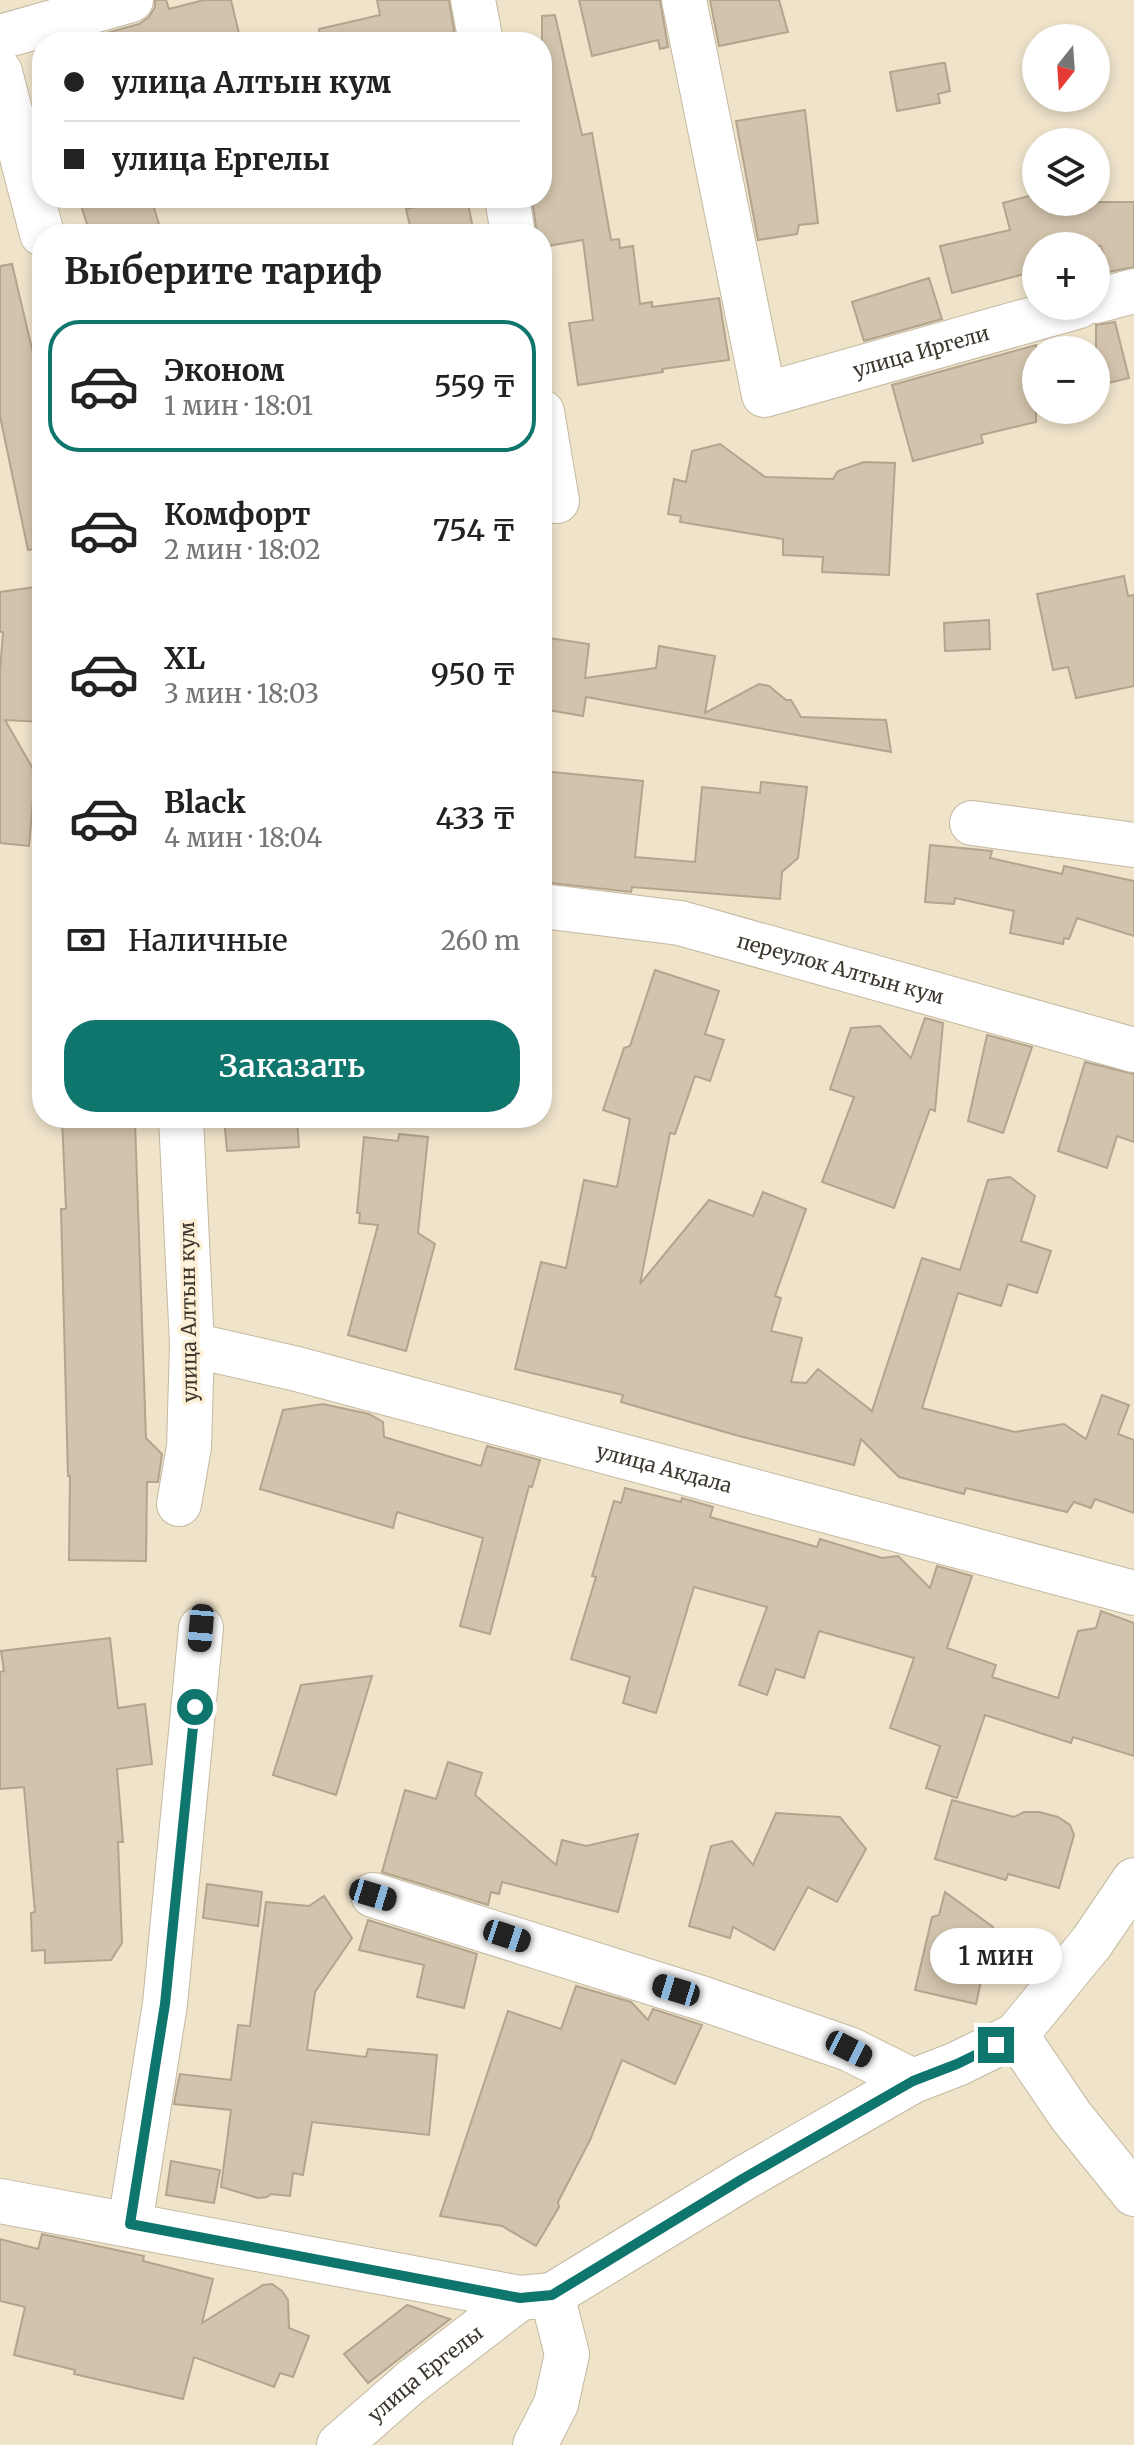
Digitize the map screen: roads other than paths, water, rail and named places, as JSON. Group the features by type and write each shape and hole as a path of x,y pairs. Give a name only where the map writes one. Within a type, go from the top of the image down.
{"street":[{"path":"0,37 131,0"},
{"path":"473,0 479,32"},
{"name":"улица Иргели","path":"684,0 764,395 1029,320"},
{"path":"0,72 32,195"},
{"path":"1110,297 1134,291"},
{"path":"552,471 557,501"},
{"path":"972,823 1134,845"},
{"name":"переулок Алтын кум","path":"552,907 680,923 1134,1050"},
{"name":"улица Алтын кум","path":"179,1504 189,1447 192,1345 181,1128"},
{"name":"улица Акдала","path":"192,1345 297,1369 1134,1593"},
{"path":"130,2224 165,2004 201,1628"},
{"path":"373,1895 719,2004 849,2049 913,2081"},
{"name":"улица Ергелы","path":"339,2445 411,2382 536,2296 913,2081 957,2064 1016,2035 1128,1901"},
{"path":"1016,2035 1071,2116 1134,2194"},
{"path":"0,2201 536,2296 567,2354 556,2404 535,2445"}]}
